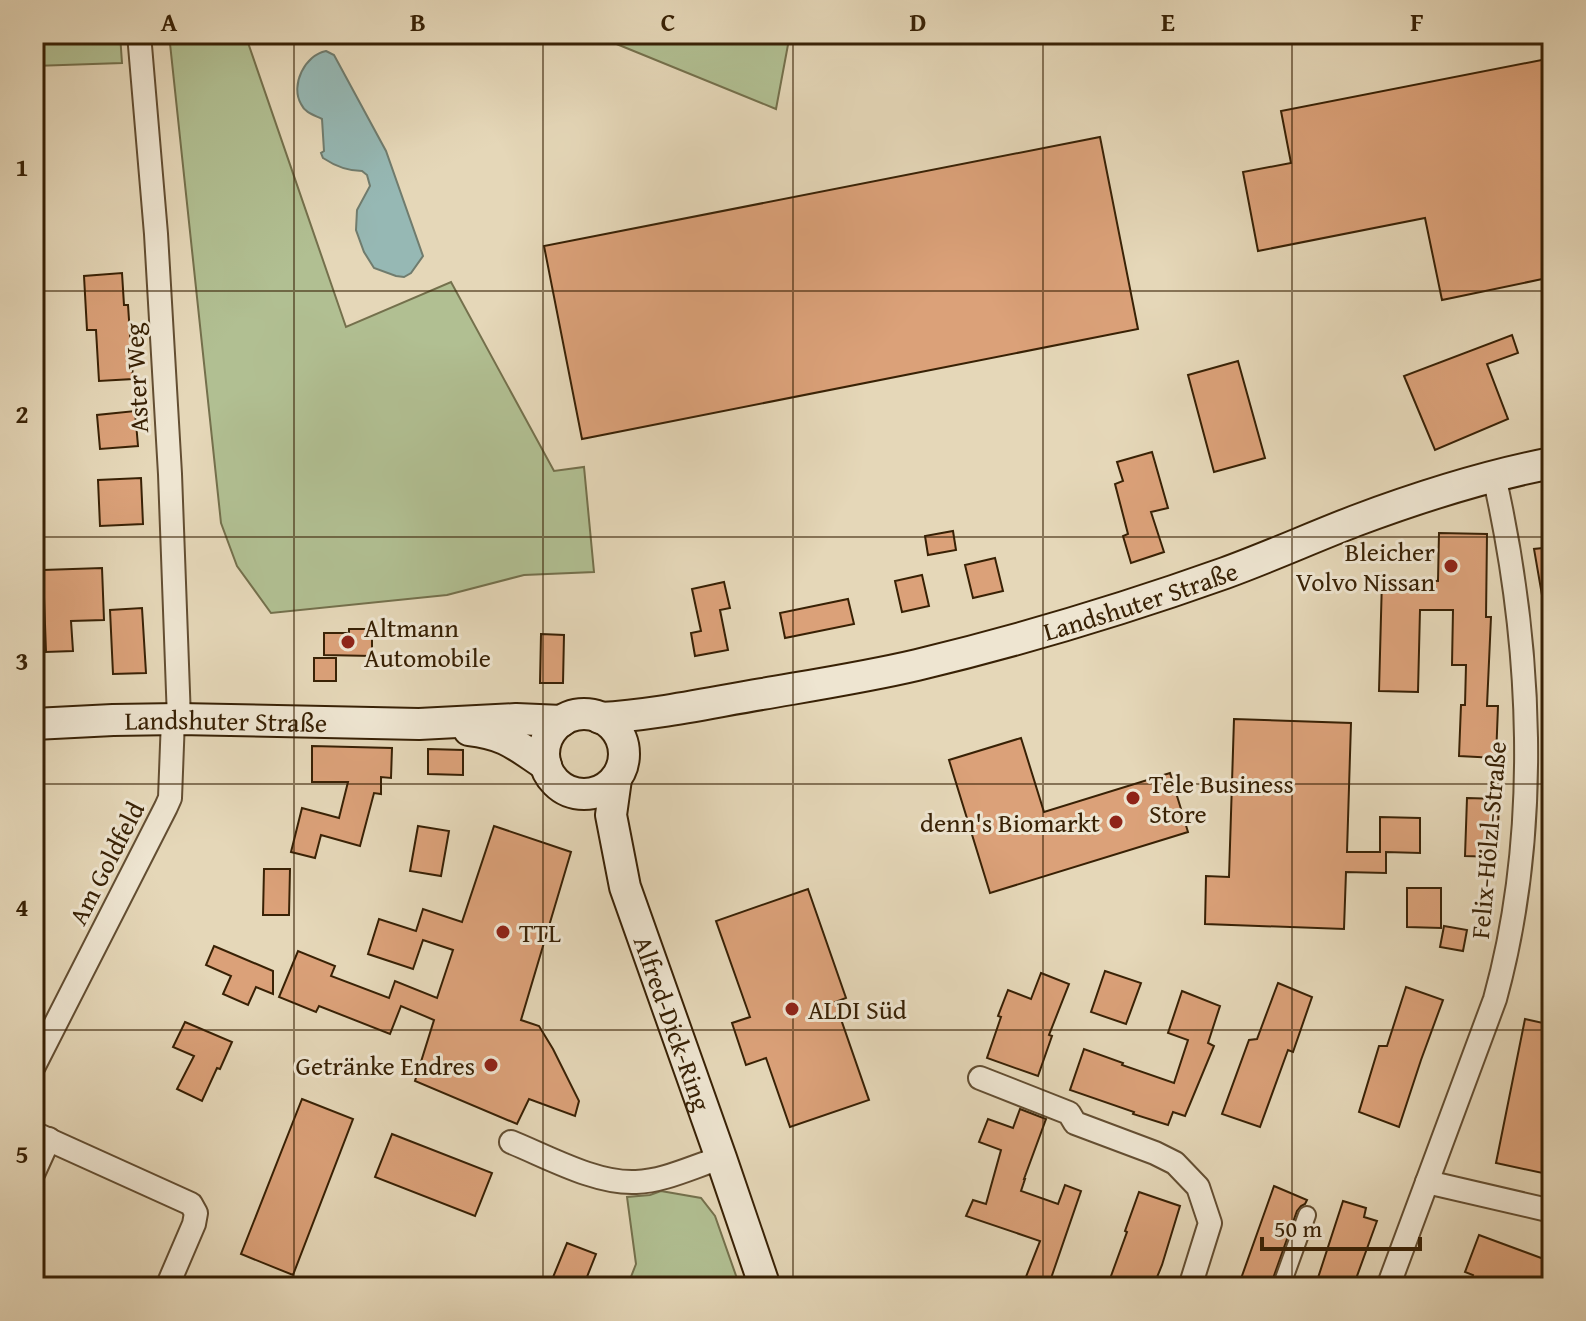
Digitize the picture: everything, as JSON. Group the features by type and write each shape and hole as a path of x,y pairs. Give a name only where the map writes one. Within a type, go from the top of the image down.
{"main road":[{"name":"Landshuter Straße","path":"600,718 631,716 903,668 1039,633 1226,572 1426,496 1515,470 1552,463"},
{"name":"Landshuter Straße","path":"620,769 644,737 719,701"},
{"path":"574,716 600,718 619,734 623,746 620,769 607,787 598,792 576,793 557,783 550,775 544,753 547,740 562,721 574,716"},
{"name":"Landshuter Straße","path":"34,724 176,719 419,724 505,719 562,721"},
{"name":"Landshuter Straße","path":"419,724 491,732 511,741 546,765"},
{"name":"Alfred-Dick-Ring","path":"620,769 611,815 625,887"},
{"name":"Alfred-Dick-Ring","path":"576,793 625,887 765,1287"}],"street":[{"name":"Aster Weg","path":"139,34 156,234 170,474 176,719"},
{"name":"Felix-Hölzl-Straße","path":"1388,1287 1495,999 1514,911 1526,761 1523,681 1517,601 1494,476"},
{"name":"Am Goldfeld","path":"34,1066 170,798 176,719"},
{"path":"980,1078 1069,1113 1075,1123 1175,1163 1198,1187 1210,1223 1190,1287"},
{"path":"34,1172 42,1136 191,1204 196,1213 194,1224 167,1287"},
{"path":"511,1142 609,1180 636,1182 658,1178 721,1158"},
{"path":"1427,1182 1552,1211"},
{"path":"1281,1287 1307,1215"}],"green space":[{"path":"34,34 120,34 122,63 34,66"},
{"path":"169,34 245,34 346,327 451,282 554,471 584,467 594,572 524,575 447,595 271,613 237,566 221,523"},
{"path":"592,34 790,34 776,109"},
{"path":"661,1191 701,1198 715,1216 740,1287 627,1287 636,1264 627,1197"}],"water":[{"path":"326,51 334,55 386,151 423,256 411,273 404,277 374,268 364,252 356,230 357,210 370,186 367,175 362,171 341,168 323,158 322,119 305,110 298,96 299,80 306,65"}],"building":[{"path":"1552,58 1552,277 1442,300 1425,218 1258,251 1243,172 1291,163 1281,111"},
{"path":"1100,137 1138,329 582,439 544,246"},
{"path":"122,273 124,305 128,305 133,379 99,381 96,330 87,330 84,276"},
{"path":"1512,335 1518,353 1487,364 1508,419 1435,450 1404,376"},
{"path":"1238,361 1265,458 1214,472 1188,375"},
{"path":"135,411 138,446 100,449 97,415"},
{"path":"1152,452 1168,508 1151,512 1164,552 1131,563 1123,536 1128,534 1115,484 1123,481 1117,462"},
{"path":"141,478 143,524 100,526 98,480"},
{"path":"953,531 956,550 928,555 925,536"},
{"path":"1439,533 1487,534 1486,617 1491,617 1487,706 1498,706 1496,758 1459,756 1466,665 1452,665 1453,610 1420,610 1418,692 1379,691 1382,579 1438,581"},
{"path":"1552,547 1552,600 1543,601 1534,549"},
{"path":"995,558 1003,591 973,598 965,565"},
{"path":"102,568 104,620 71,621 73,651 46,652 43,570"},
{"path":"922,575 929,606 902,612 895,581"},
{"path":"724,582 730,608 720,610 728,650 695,656 691,633 701,631 692,589"},
{"path":"848,599 854,624 785,638 780,613"},
{"path":"142,608 146,673 113,674 110,610"},
{"name":"Altmann Automobile","path":"349,629 372,629 372,656 324,655 324,633 349,633"},
{"path":"541,634 564,635 563,683 540,683"},
{"path":"314,658 336,658 336,681 314,681"},
{"path":"1234,719 1351,723 1347,852 1380,852 1380,817 1420,818 1420,853 1386,852 1386,873 1346,872 1344,929 1205,924 1206,876 1229,877"},
{"path":"1021,738 1044,812 1170,773 1188,832 990,893 949,760"},
{"path":"312,746 392,748 391,778 381,777 381,794 374,793 360,846 321,835 315,858 291,852 302,808 339,818 348,782 312,782"},
{"path":"428,749 463,750 463,775 428,774"},
{"path":"1467,798 1499,799 1497,857 1465,856"},
{"path":"418,826 449,831 441,876 410,871"},
{"path":"494,826 571,852 521,1020 539,1026 553,1049 579,1101 575,1116 529,1099 517,1124 415,1081 434,1020 401,1006 390,1034 319,1006 316,1012 279,997 298,951 335,966 331,976 389,998 395,981 437,998 453,950 423,940 413,969 368,954 379,919 416,931 423,909 462,922"},
{"path":"264,869 290,869 289,915 263,915"},
{"path":"1407,888 1441,888 1441,928 1407,927"},
{"name":"ALDI Süd","path":"808,889 846,998 835,1002 869,1100 790,1127 766,1058 746,1065 732,1023 750,1017 716,921"},
{"path":"1444,926 1467,930 1463,951 1440,947"},
{"path":"214,946 273,971 273,994 256,987 248,1005 223,994 231,976 206,965"},
{"path":"1105,971 1141,983 1126,1024 1091,1012"},
{"path":"1041,973 1069,984 1049,1035 1052,1036 1038,1076 987,1058 1008,990 1031,999"},
{"path":"1278,983 1312,997 1293,1052 1288,1050 1260,1127 1222,1114 1249,1040 1257,1039"},
{"path":"1406,987 1443,1000 1399,1127 1359,1112 1379,1046 1387,1046"},
{"path":"1182,991 1220,1006 1208,1043 1214,1046 1185,1116 1173,1112 1168,1125 1070,1090 1084,1049 1174,1083 1188,1040 1168,1033"},
{"path":"1525,1019 1552,1025 1552,1175 1496,1163"},
{"path":"185,1022 232,1042 202,1101 177,1089 194,1056 173,1047"},
{"path":"302,1099 353,1119 293,1275 241,1254"},
{"path":"1020,1109 1046,1119 1021,1191 1058,1204 1065,1185 1081,1191 1048,1287 1022,1287 1040,1241 966,1216 973,1200 986,1204 1001,1150 979,1142 988,1119 1013,1128"},
{"path":"392,1134 492,1173 475,1216 375,1177"},
{"path":"1274,1186 1307,1200 1297,1211 1270,1287 1238,1287"},
{"path":"1139,1192 1180,1206 1162,1265 1153,1287 1107,1287 1127,1232"},
{"path":"1343,1201 1366,1208 1364,1217 1377,1221 1353,1287 1315,1287"},
{"path":"1479,1235 1552,1262 1552,1287 1469,1287 1473,1275 1465,1272"},
{"path":"567,1243 596,1254 583,1287 549,1287"}],"place":[{"name":"Bleicher Volvo Nissan","path":"1451,566"},
{"name":"Altmann Automobile","path":"348,642"},
{"name":"Tele Business Store","path":"1133,798"},
{"name":"denn's Biomarkt","path":"1116,822"},
{"name":"TTL","path":"503,932"},
{"name":"ALDI Süd","path":"792,1009"},
{"name":"Getränke Endres","path":"491,1065"}]}
